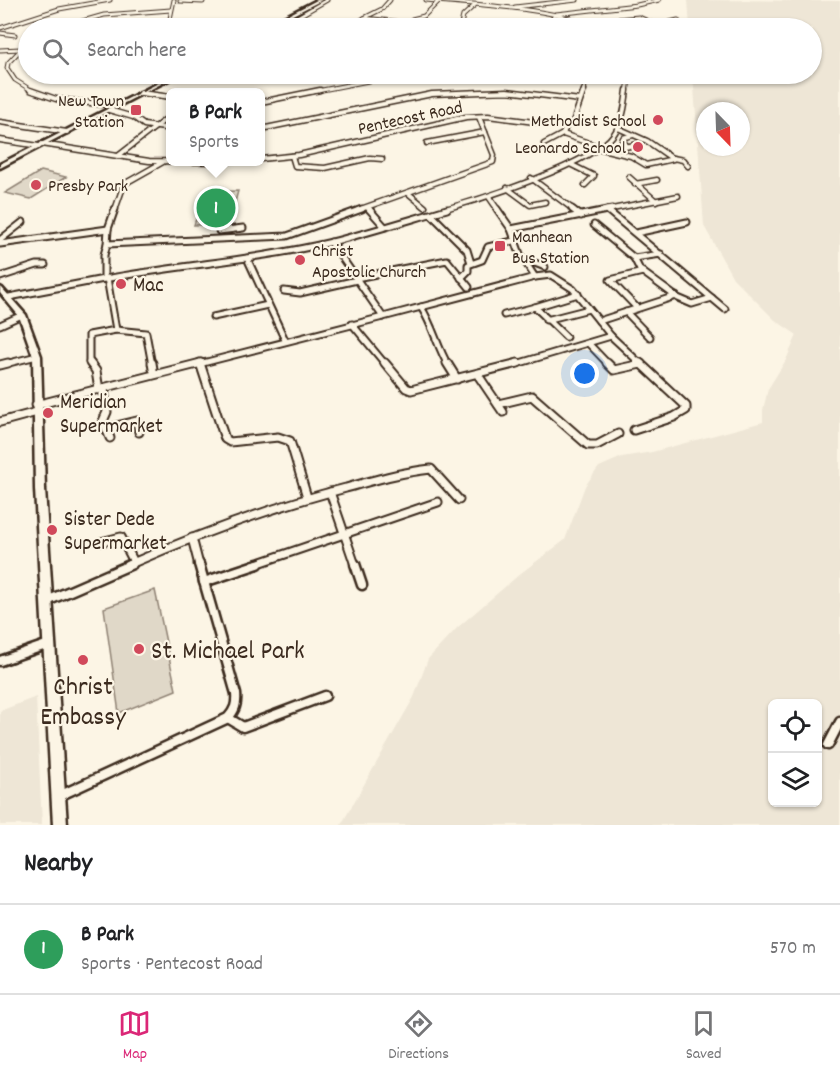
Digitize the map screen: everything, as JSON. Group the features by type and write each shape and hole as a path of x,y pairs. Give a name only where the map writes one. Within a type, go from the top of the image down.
{"street":[{"path":"31,18 59,9 110,0"},
{"path":"170,18 174,0"},
{"path":"285,18 320,0"},
{"path":"296,18 327,0"},
{"path":"364,18 382,9 390,0"},
{"path":"426,0 508,8 566,18"},
{"path":"508,8 577,0"},
{"path":"553,15 659,0"},
{"path":"180,1 203,2"},
{"path":"416,18 426,15 440,1"},
{"path":"462,18 475,5"},
{"path":"97,18 116,14 171,10"},
{"path":"0,28 18,22"},
{"path":"0,33 15,35"},
{"path":"0,50 18,49"},
{"path":"18,52 8,63 7,68 18,79"},
{"path":"22,84 30,92 51,97 116,106"},
{"path":"0,166 159,84"},
{"path":"265,101 353,84"},
{"path":"564,134 566,126 573,122 586,84"},
{"path":"3,293 169,267 247,258 331,242 489,197 569,164 613,137 627,101 627,84"},
{"path":"265,128 440,93 507,91 580,100"},
{"path":"141,93 166,96"},
{"path":"109,110 166,128"},
{"path":"106,244 287,236 493,162 494,155 479,117"},
{"name":"Pentecost Road","path":"265,159 292,156 460,119 479,117 566,126"},
{"path":"118,156 166,119"},
{"path":"0,122 67,132"},
{"path":"618,128 673,158 683,160 688,166"},
{"path":"427,144 485,132"},
{"path":"544,144 564,134 631,156 646,165 673,158"},
{"path":"627,146 622,139 634,135"},
{"path":"0,140 163,162"},
{"path":"613,150 638,144"},
{"path":"292,156 295,166 325,168 370,158 382,159"},
{"path":"117,330 105,278 104,255 108,229 124,184 163,162"},
{"path":"569,164 594,176 585,185"},
{"path":"629,177 656,201"},
{"path":"531,178 581,216"},
{"path":"635,184 657,180"},
{"path":"507,188 530,205 545,202"},
{"path":"408,193 425,207"},
{"path":"511,229 678,196"},
{"path":"489,197 511,229 513,241 535,278"},
{"path":"368,208 385,227"},
{"path":"607,210 725,309"},
{"path":"432,215 467,249 471,263"},
{"path":"0,242 23,222"},
{"path":"636,233 687,222"},
{"path":"594,225 634,258 643,272 676,296 692,304 712,298"},
{"path":"216,240 220,229 243,228"},
{"path":"0,242 108,229"},
{"path":"461,278 471,263 480,261 491,245 513,241"},
{"path":"331,242 382,317"},
{"path":"634,258 661,254"},
{"path":"247,258 285,340"},
{"path":"522,258 530,259 541,267 545,267"},
{"path":"284,291 300,293 447,260 469,287"},
{"path":"0,277 37,265 45,265"},
{"path":"637,308 610,280 643,272"},
{"path":"0,422 37,408 102,389 285,340 548,275 557,277 578,294 611,336 686,406 686,410 674,417 634,430"},
{"path":"3,293 22,315 37,356 37,408 46,601 60,825"},
{"path":"504,315 578,294"},
{"path":"599,321 676,296"},
{"path":"213,317 268,305"},
{"path":"421,307 432,324 437,346 457,379"},
{"path":"535,307 566,337"},
{"path":"546,320 589,309"},
{"path":"626,312 650,337"},
{"path":"0,325 22,315"},
{"path":"352,324 406,388 419,389 477,375 611,336"},
{"path":"110,438 103,421 107,412 102,389 96,371 89,362 89,335 117,330 146,333 153,369"},
{"path":"588,343 614,370 641,364"},
{"path":"0,365 37,356"},
{"path":"200,363 225,439 231,442 278,437 290,441 307,497"},
{"path":"477,375 503,412"},
{"path":"498,404 532,396 558,422 588,445 597,444 618,434"},
{"path":"108,429 136,422 140,432"},
{"path":"46,601 192,538 307,497 409,471 431,469 444,480 459,500"},
{"path":"330,492 362,585"},
{"path":"204,582 438,502"},
{"path":"101,542 121,537 134,562"},
{"path":"58,797 228,718 236,710 237,697 192,538"},
{"path":"0,661 49,644"},
{"path":"228,718 243,727 325,696"},
{"path":"828,745 840,722"}],"shaded area":[{"path":"688,0 840,1 840,825 341,825 414,697 428,659 457,628 521,573 565,540 585,486 599,467 622,457 652,452 763,422 768,389 786,360 797,335 775,320 733,278 704,226 699,156 750,156 750,102 696,102 696,115 694,84 822,84 822,18 689,18"},
{"name":"Presby Park","path":"41,171 66,177 31,199 5,193"},
{"path":"238,191 229,224 194,225 205,192"},
{"name":"St. Michael Park","path":"155,590 176,690 119,713 104,608"},
{"path":"36,697 42,825 0,825 0,711"}],"place":[{"name":"New Town Station","path":"136,110"},
{"name":"Methodist School","path":"658,120"},
{"name":"Leonardo School","path":"638,147"},
{"name":"Presby Park","path":"36,185"},
{"name":"B Park","path":"216,208"},
{"name":"Manhean Bus Station","path":"500,246"},
{"name":"Christ Apostolic Church","path":"300,260"},
{"name":"Mac","path":"121,284"},
{"name":"Meridian Supermarket","path":"48,413"},
{"name":"Sister Dede Supermarket","path":"52,530"},
{"name":"St. Michael Park","path":"139,649"},
{"name":"Christ Embassy","path":"83,660"}]}
